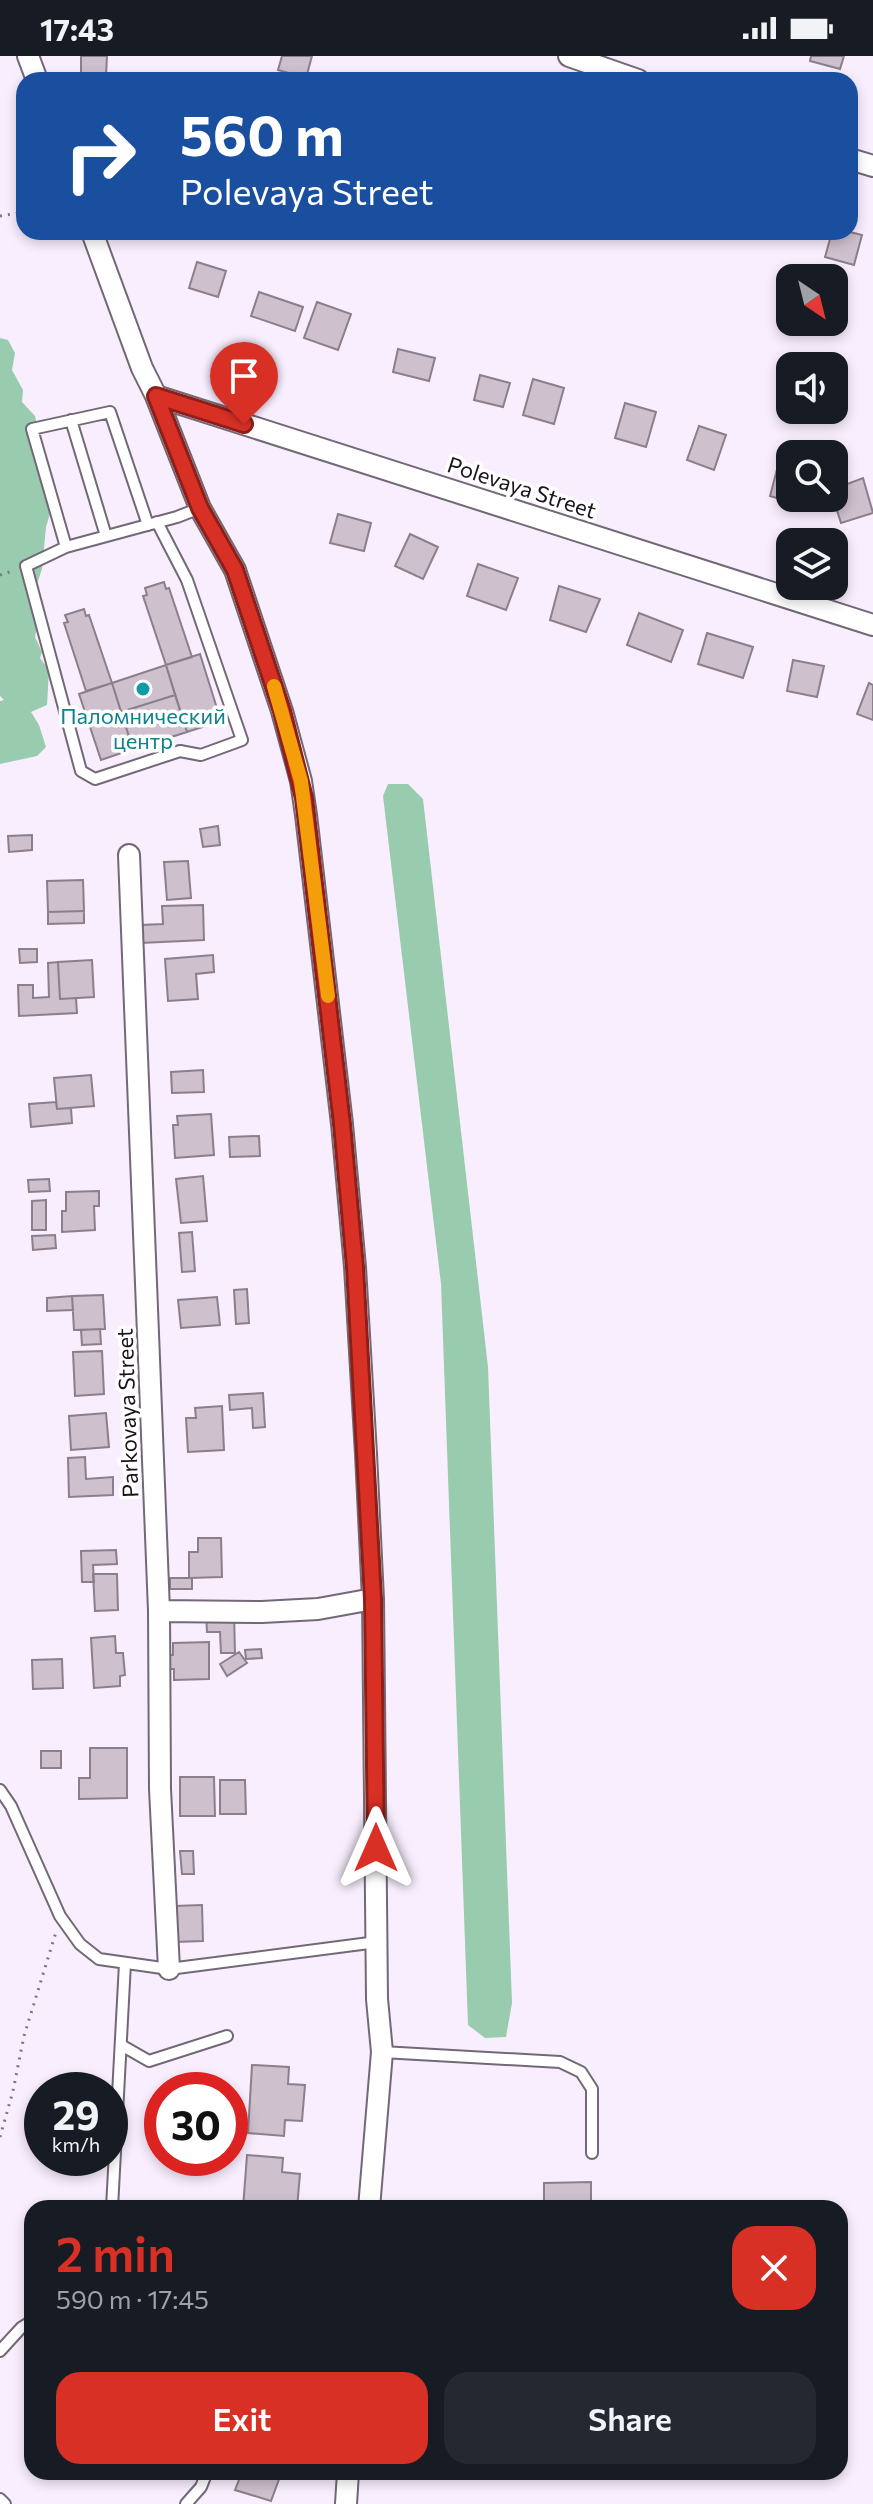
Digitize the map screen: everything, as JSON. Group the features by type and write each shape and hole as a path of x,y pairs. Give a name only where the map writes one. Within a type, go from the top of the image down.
{"street":[{"path":"569,56 615,72"},
{"path":"95,240 142,368 200,508 235,570 282,711 301,781 344,1140 355,1267 373,1599 377,1999 382,2052 370,2200"},
{"name":"Polevaya Street","path":"156,396 873,625"},
{"name":"Parkovaya Street","path":"129,855 159,1611 160,1789 169,1969"},
{"path":"159,1611 318,1609 373,1599"},
{"path":"346,2504 348,2480"}],"lane":[{"path":"66,547 32,429 110,412 152,524 187,580 242,740 201,755 180,751 95,779 81,771 26,566 66,547 152,524 200,508"},
{"path":"71,420 106,536"},
{"path":"0,1790 11,1806 60,1916 80,1944 99,1959 169,1969 377,1942"},
{"path":"112,2200 125,1963"},
{"path":"121,2045 149,2061 227,2036"},
{"path":"382,2052 560,2062 581,2072 592,2089 592,2153"},
{"path":"0,2351 24,2326"},
{"path":"186,2504 204,2480"},
{"path":"0,2499 5,2504"}],"path":[{"path":"0,2137 24,2036 60,1916"}],"green space":[{"path":"0,338 8,340 15,353 12,370 23,390 22,402 35,416 53,504 46,527 42,569 34,593 39,618 35,637 42,652 40,658 49,670 47,705 31,712 46,747 37,756 0,764 0,701 4,700 0,696"},
{"path":"388,784 408,784 423,799 488,1367 512,2003 506,2037 485,2038 468,2025 441,1284 383,796"}],"building":[{"path":"81,56 107,56 106,72 81,72"},
{"path":"282,56 312,56 308,72 278,70"},
{"path":"811,56 844,56 840,69 810,61"},
{"path":"858,234 862,235 854,265 825,257 830,240 858,240"},
{"path":"197,262 226,271 218,297 189,288"},
{"path":"259,292 303,307 295,331 251,316"},
{"path":"317,302 351,314 338,350 304,338"},
{"path":"398,349 435,358 429,381 393,372"},
{"path":"480,375 510,383 503,407 474,400"},
{"path":"533,379 564,388 554,424 523,415"},
{"path":"625,403 656,412 646,447 615,438"},
{"path":"699,426 726,435 714,470 687,460"},
{"path":"776,473 776,498 770,496"},
{"path":"863,478 873,513 841,523 837,512 848,512 848,484"},
{"path":"338,514 371,523 364,551 330,543"},
{"path":"410,534 438,547 423,579 395,566"},
{"path":"478,564 518,578 506,610 467,596"},
{"path":"164,582 166,589 169,588 192,657 166,665 143,596 147,595 145,588"},
{"path":"559,586 600,599 586,632 550,620"},
{"path":"84,609 86,616 89,615 112,683 86,691 64,623 68,622 65,615"},
{"path":"639,613 683,630 671,662 627,645"},
{"path":"707,633 753,647 743,678 698,664"},
{"path":"200,654 221,721 187,732 166,665"},
{"path":"793,660 824,666 817,697 787,691"},
{"name":"Паломнический центр","path":"166,665 175,695 121,712 112,683"},
{"path":"112,683 133,749 101,760 79,694"},
{"path":"869,683 873,685 873,720 857,714"},
{"path":"175,695 187,732 133,749 121,712"},
{"path":"218,826 220,845 203,847 200,829"},
{"path":"32,835 32,850 9,852 8,836"},
{"path":"188,861 191,898 167,900 164,862"},
{"path":"83,880 84,911 48,912 47,881"},
{"path":"203,905 204,940 141,943 140,925 163,924 162,906"},
{"path":"84,911 84,923 48,924 48,912"},
{"path":"19,949 37,949 37,962 20,963"},
{"path":"213,955 214,972 196,974 198,999 168,1001 165,959"},
{"path":"92,960 94,997 60,999 58,962"},
{"path":"58,962 60,999 76,998 77,1013 19,1016 18,985 33,985 33,998 49,997 48,963"},
{"path":"203,1070 204,1092 172,1093 171,1072"},
{"path":"91,1075 94,1106 57,1109 54,1078"},
{"path":"56,1102 57,1109 71,1108 72,1123 31,1127 29,1104"},
{"path":"211,1114 214,1155 175,1158 173,1125 178,1125 177,1116"},
{"path":"259,1136 260,1156 230,1157 229,1137"},
{"path":"203,1176 207,1221 181,1223 176,1179"},
{"path":"49,1179 50,1191 29,1192 28,1180"},
{"path":"99,1191 99,1206 94,1206 95,1230 62,1232 66,1192"},
{"path":"46,1200 46,1230 32,1230 32,1201"},
{"path":"192,1232 195,1271 182,1272 179,1233"},
{"path":"55,1235 56,1248 33,1250 32,1236"},
{"path":"247,1289 249,1323 236,1324 234,1290"},
{"path":"103,1295 105,1329 74,1330 72,1296"},
{"path":"72,1296 73,1310 47,1311 47,1298"},
{"path":"217,1297 220,1325 181,1328 178,1300"},
{"path":"100,1329 101,1344 82,1345 81,1330"},
{"path":"102,1351 104,1394 75,1396 73,1352"},
{"path":"263,1393 265,1427 253,1428 252,1408 230,1410 229,1395"},
{"path":"222,1406 224,1450 188,1452 186,1418 196,1418 195,1408"},
{"path":"106,1413 109,1447 71,1450 69,1416"},
{"path":"85,1457 86,1479 113,1477 113,1495 69,1497 68,1458"},
{"path":"198,1538 221,1538 222,1577 189,1578 189,1552 198,1552"},
{"path":"116,1550 117,1564 93,1565 94,1582 82,1582 81,1551"},
{"path":"93,1574 117,1574 118,1610 95,1611"},
{"path":"170,1578 192,1578 192,1589 170,1589"},
{"path":"234,1613 235,1653 221,1653 220,1632 207,1632 206,1614"},
{"path":"115,1636 116,1653 123,1653 125,1675 120,1676 120,1686 94,1688 91,1638"},
{"path":"209,1642 209,1679 174,1680 174,1669 165,1669 165,1655 173,1655 173,1643"},
{"path":"261,1649 262,1658 246,1659 245,1650"},
{"path":"239,1652 247,1663 227,1676 220,1664"},
{"path":"62,1659 63,1688 33,1689 32,1660"},
{"path":"90,1748 127,1748 127,1798 79,1799 79,1778 90,1778"},
{"path":"41,1751 61,1751 61,1768 41,1768"},
{"path":"180,1777 214,1777 215,1816 180,1816"},
{"path":"220,1780 245,1780 246,1814 220,1814"},
{"path":"180,1851 193,1851 194,1874 182,1874"},
{"path":"202,1905 203,1941 175,1942 174,1906"},
{"path":"252,2065 289,2067 288,2084 305,2085 302,2121 285,2120 284,2136 248,2133"},
{"path":"248,2155 283,2158 282,2172 300,2174 298,2200 244,2200"},
{"path":"591,2182 591,2200 544,2200 544,2183"},
{"path":"239,2480 279,2480 271,2501 235,2490"}],"slow traffic":[{"path":"274,686 301,781 328,996"}],"place":[{"name":"Паломнический центр","path":"143,689"}],"route":[{"path":"244,424 156,396 200,508 235,570 282,711 304,798 342,1124 355,1267 373,1599 376,1848"}]}
